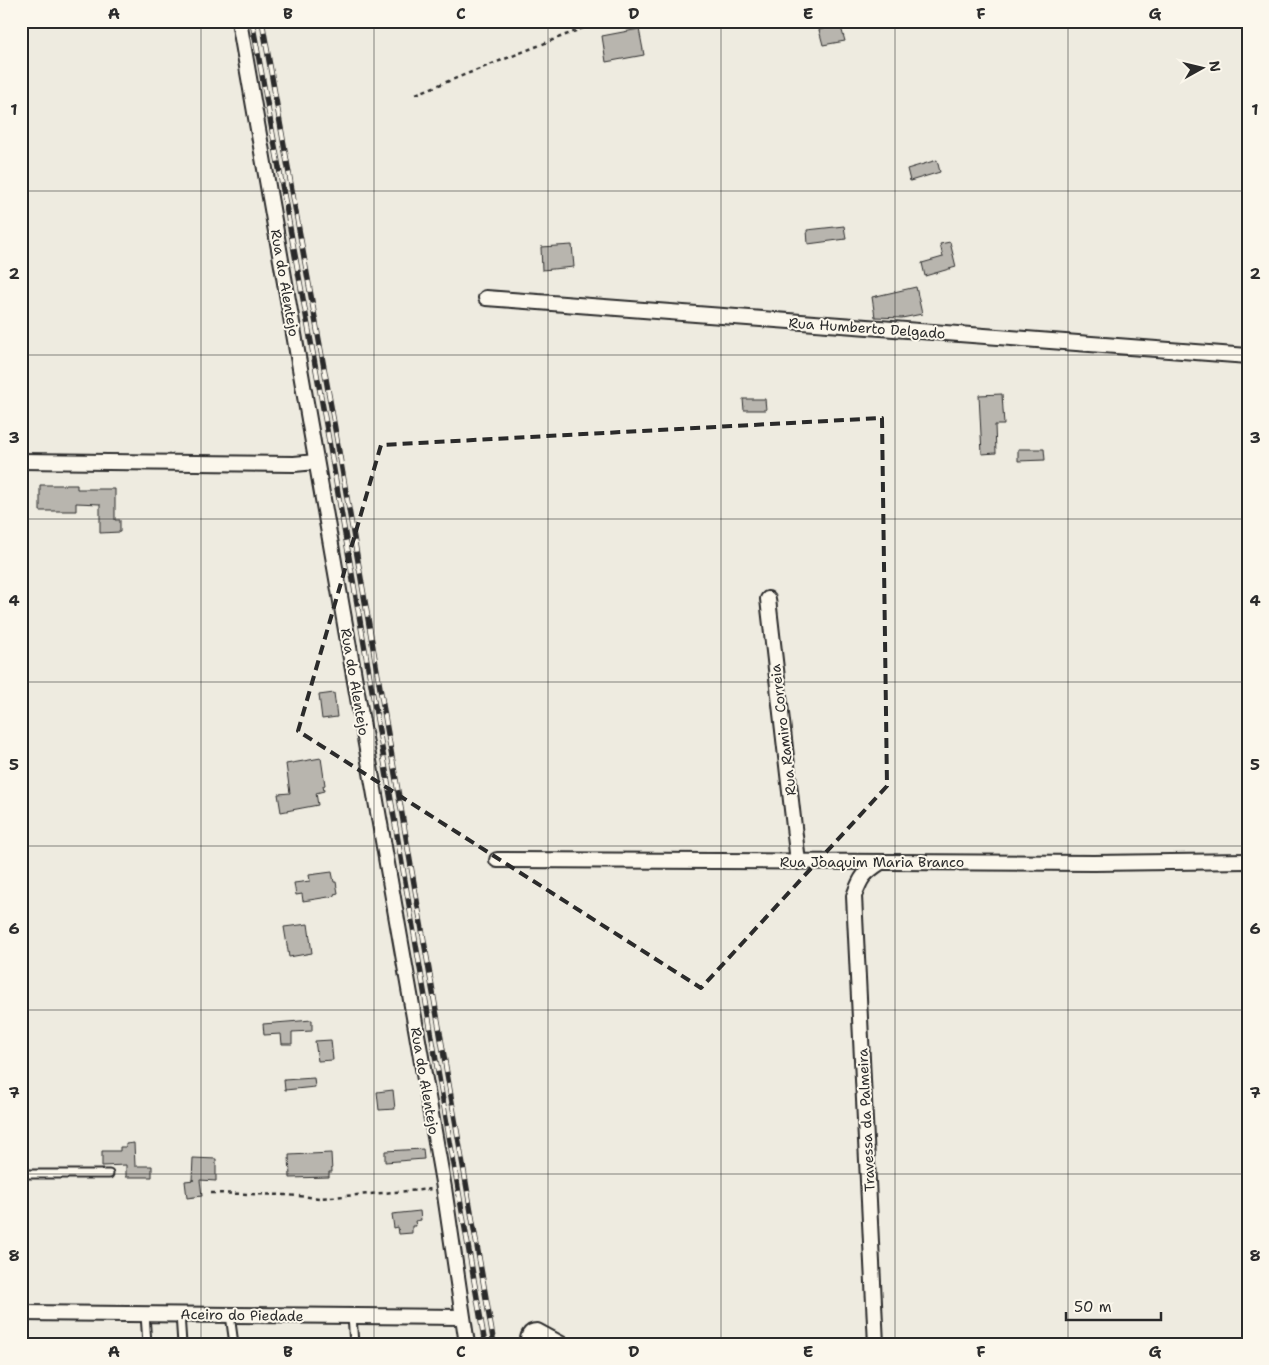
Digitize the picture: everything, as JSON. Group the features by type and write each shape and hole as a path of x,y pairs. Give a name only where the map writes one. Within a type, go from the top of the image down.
{"street":[{"name":"Rua do Alentejo","path":"239,21 444,1188 467,1344"},
{"name":"Rua Humberto Delgado","path":"486,298 1248,356"},
{"path":"21,461 294,464 316,462"},
{"name":"Rua Ramiro Correia","path":"768,599 798,862"},
{"name":"Rua Joaquim Maria Branco","path":"497,860 798,862 1248,861"},
{"name":"Travessa da Palmeira","path":"835,862 848,870 854,879 876,1344"},
{"name":"Travessa da Palmeira","path":"854,896 860,879 867,871 881,862"},
{"name":"Aceiro do Piedade","path":"21,1313 462,1318"},
{"path":"527,1344 529,1335 533,1331 537,1331 561,1344"}],"lane":[{"path":"21,1174 110,1174"},
{"path":"145,1314 147,1344"},
{"path":"180,1314 182,1344"},
{"path":"230,1315 234,1344"},
{"path":"352,1316 354,1344"}],"path":[{"path":"416,94 600,21"},
{"path":"211,1193 287,1195 318,1198 444,1188"}],"highlighted area":[{"path":"882,418 887,786 701,988 298,731 381,445"}],"building":[{"path":"840,24 845,41 823,45 819,30"},
{"path":"639,29 644,55 606,62 602,36"},
{"path":"937,160 940,172 910,181 907,169"},
{"path":"844,226 846,239 808,244 807,230"},
{"path":"950,242 956,267 925,276 922,263 943,257 940,244"},
{"path":"572,245 574,267 542,270 541,247"},
{"path":"916,287 922,314 902,318 875,317 872,297"},
{"path":"1002,394 1004,425 995,425 996,453 982,454 979,395"},
{"path":"743,399 765,399 766,410 744,410"},
{"path":"1018,449 1044,449 1045,460 1018,461"},
{"path":"40,485 77,485 77,489 115,489 115,520 120,520 120,532 100,533 100,504 76,503 76,511 40,511"},
{"path":"334,693 337,717 322,719 319,695"},
{"path":"321,758 325,785 323,786 324,791 316,793 318,805 281,812 278,794 290,793 286,764"},
{"path":"332,872 338,893 334,894 335,896 303,901 302,894 296,895 294,883 310,881 309,875"},
{"path":"308,924 312,953 289,957 284,927"},
{"path":"312,1020 312,1031 292,1032 292,1044 282,1044 281,1034 264,1035 263,1024"},
{"path":"331,1040 333,1060 318,1061 315,1041"},
{"path":"314,1078 315,1087 285,1090 284,1080"},
{"path":"393,1090 395,1109 379,1110 377,1092"},
{"path":"134,1143 135,1166 152,1166 152,1177 126,1177 126,1165 102,1166 102,1151 120,1151 120,1147 126,1147 126,1144"},
{"path":"423,1149 424,1159 385,1162 385,1151"},
{"path":"331,1153 332,1172 329,1172 329,1177 290,1178 289,1155"},
{"path":"193,1158 216,1159 216,1181 200,1180 202,1196 187,1198 185,1181 194,1180 192,1180"},
{"path":"420,1211 421,1220 415,1221 416,1226 412,1226 412,1233 399,1234 398,1227 394,1228 392,1214"}],"railway":[{"path":"252,21 326,424 485,1344"},
{"path":"262,21 494,1344"}]}
